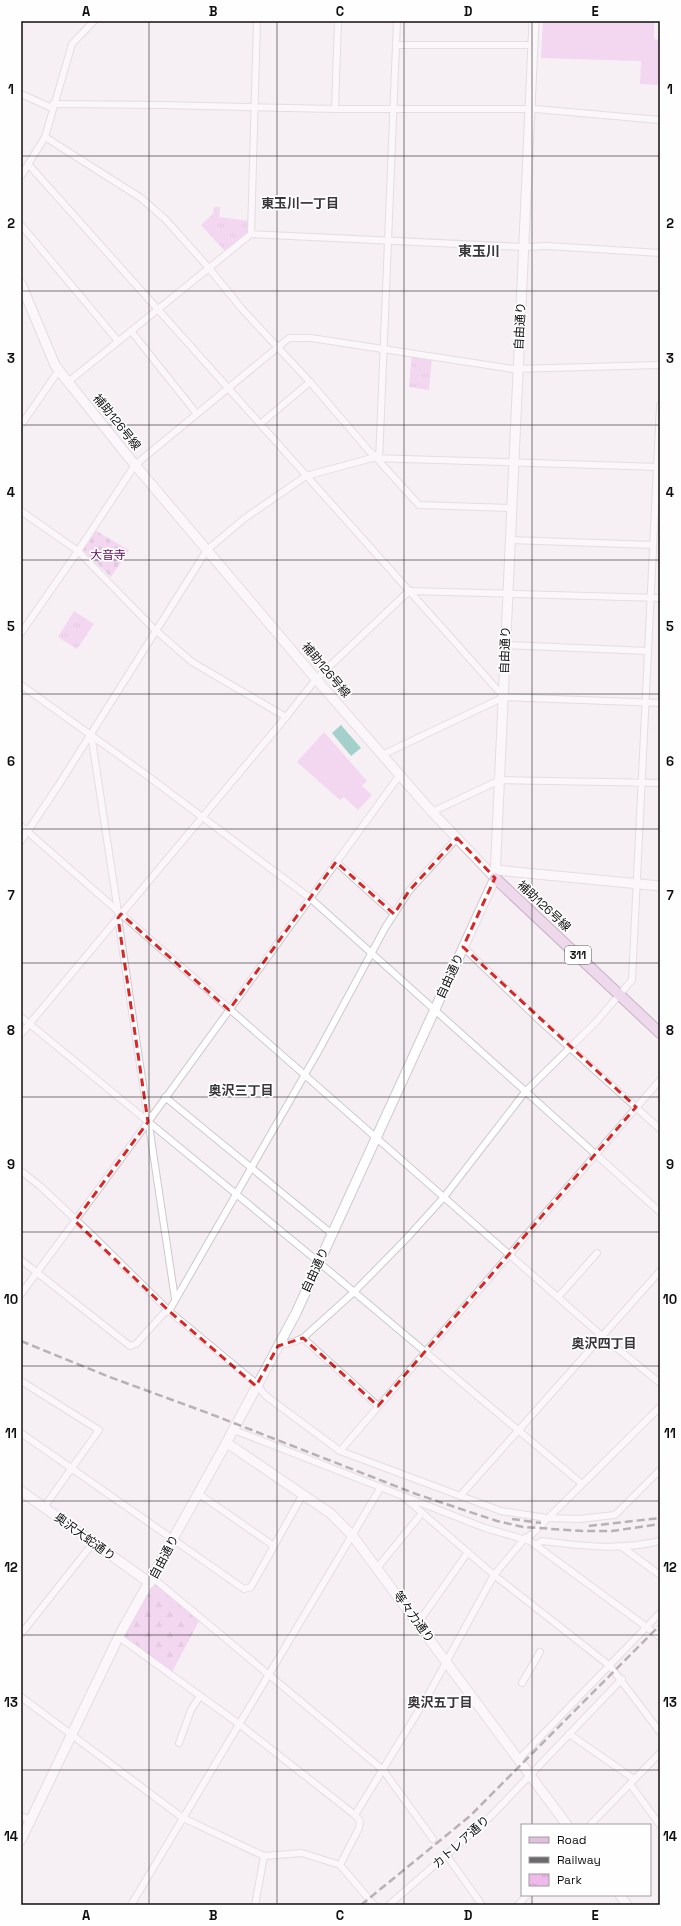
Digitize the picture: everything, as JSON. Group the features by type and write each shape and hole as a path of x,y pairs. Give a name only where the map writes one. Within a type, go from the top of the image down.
{"main road":[{"name":"補助126号線","path":"496,874 620,996 660,1033"}],"street":[{"path":"21,176 45,137 52,106 72,44 94,21"},
{"path":"251,234 257,21"},
{"path":"335,109 338,21"},
{"path":"397,21 379,458 381,464 419,506 512,508"},
{"name":"自由通り","path":"21,1840 119,1636 152,1580 296,1313 496,874 505,645 534,21"},
{"path":"396,45 533,45"},
{"path":"21,94 52,106 254,107 393,110 530,109 660,120"},
{"path":"45,137 141,198 170,223 242,309 310,382 370,452 379,458"},
{"path":"28,164 504,697"},
{"path":"21,225 118,341"},
{"path":"68,382 156,309 251,234 523,247 548,246 660,253"},
{"name":"補助126号線","path":"21,284 23,295 59,370 68,382 135,465 400,776 457,838 496,874"},
{"path":"131,331 197,414"},
{"path":"21,633 135,465 289,338 299,337 518,369 660,365"},
{"path":"21,425 59,370"},
{"path":"260,424 310,382"},
{"path":"278,1346 303,1338 354,1292 444,1197 525,1092 620,996 632,980 660,406"},
{"path":"21,841 91,734 207,550 245,518 306,476 372,458 658,466"},
{"path":"21,511 78,551 156,630 192,662 286,717"},
{"path":"510,540 653,545"},
{"path":"21,1034 286,717 316,679 409,591 660,598"},
{"path":"505,645 648,651"},
{"path":"21,685 91,734 201,818 310,898 660,1212"},
{"path":"382,755 504,697 660,703"},
{"path":"91,734 175,1299"},
{"path":"21,1294 400,776"},
{"path":"432,812 500,780 660,783"},
{"path":"21,826 119,915 377,1136 602,1336 660,1383"},
{"path":"21,1260 130,1346 136,1344 164,1313 168,1311 304,1075 371,952 394,914 409,891 457,838"},
{"path":"336,862 394,914"},
{"path":"496,874 660,886"},
{"path":"463,947 570,1048 660,1129"},
{"path":"21,1017 319,1262 582,1484"},
{"path":"340,1451 660,1080"},
{"path":"165,1097 332,1234"},
{"path":"21,1171 40,1186 75,1221 94,1237 168,1311 252,1380 266,1396 340,1451 501,1511 548,1518 579,1519 616,1515 660,1470"},
{"path":"558,1297 597,1252"},
{"path":"460,1496 660,1271"},
{"path":"303,1338 378,1406"},
{"path":"21,1381 99,1430 44,1507"},
{"path":"355,1815 447,1662 494,1574 525,1538 548,1518 660,1407"},
{"path":"234,1430 484,1528 525,1538 660,1637"},
{"path":"21,1433 244,1589 251,1587 302,1494"},
{"name":"等々力通り","path":"227,1443 334,1516 352,1535 566,1824"},
{"path":"131,1905 381,1487"},
{"name":"奥沢大蛇通り","path":"21,1491 93,1543 152,1580"},
{"path":"199,1494 274,1546"},
{"path":"401,1495 494,1574 610,1666 622,1679 660,1732"},
{"path":"377,1568 422,1513"},
{"path":"535,1545 542,1541 603,1548 622,1547 660,1541"},
{"path":"21,1634 93,1543"},
{"path":"622,1547 660,1575"},
{"path":"418,1623 468,1552"},
{"path":"152,1580 269,1674 383,1770 434,1839"},
{"path":"519,1759 660,1613"},
{"path":"119,1636 239,1724 355,1815 360,1821 359,1828 340,1865"},
{"path":"522,1683 540,1652"},
{"name":"カトレア通り","path":"389,1905 447,1856 531,1776 534,1770 622,1679"},
{"path":"21,1696 183,1818 264,1856 302,1853 340,1865 374,1905"},
{"path":"179,1743 192,1710 200,1696"},
{"path":"569,1734 632,1781 660,1825"},
{"path":"591,1824 660,1753"},
{"path":"21,1816 30,1820"},
{"path":"255,1905 264,1856"},
{"path":"447,1856 482,1905"},
{"path":"518,1905 525,1896"},
{"path":"621,1896 627,1905"}],"highlighted area":[{"path":"457,838 495,878 463,947 636,1107 378,1406 303,1338 278,1346 256,1386 169,1311 75,1221 148,1122 118,918 121,914 229,1010 336,862 394,914 409,891"}],"green space":[{"path":"543,21 654,21 654,39 660,40 660,85 640,84 641,61 541,58"},
{"path":"214,207 220,207 219,217 248,221 248,233 225,251 201,225 213,214"},
{"path":"412,354 432,357 429,390 409,387"},
{"name":"大音寺","path":"96,531 129,550 111,577 83,550"},
{"path":"74,611 94,624 77,649 58,637"},
{"path":"324,732 367,781 362,786 372,795 358,810 344,797 340,800 297,762"},
{"path":"153,1582 199,1621 172,1672 122,1635"}],"shaded area":[{"path":"341,725 361,748 351,756 332,733"}],"railway":[{"path":"21,1341 107,1376 208,1413 416,1494 497,1521 523,1527 583,1531 612,1531 660,1524"},
{"path":"589,1526 660,1518"},
{"path":"512,1519 541,1523"},
{"path":"361,1905 470,1816 660,1625"}],"district":[{"name":"東玉川一丁目","path":"300,203"},
{"name":"東玉川","path":"479,251"},
{"name":"奥沢三丁目","path":"241,1090"},
{"name":"奥沢四丁目","path":"604,1343"},
{"name":"奥沢五丁目","path":"440,1702"}]}
